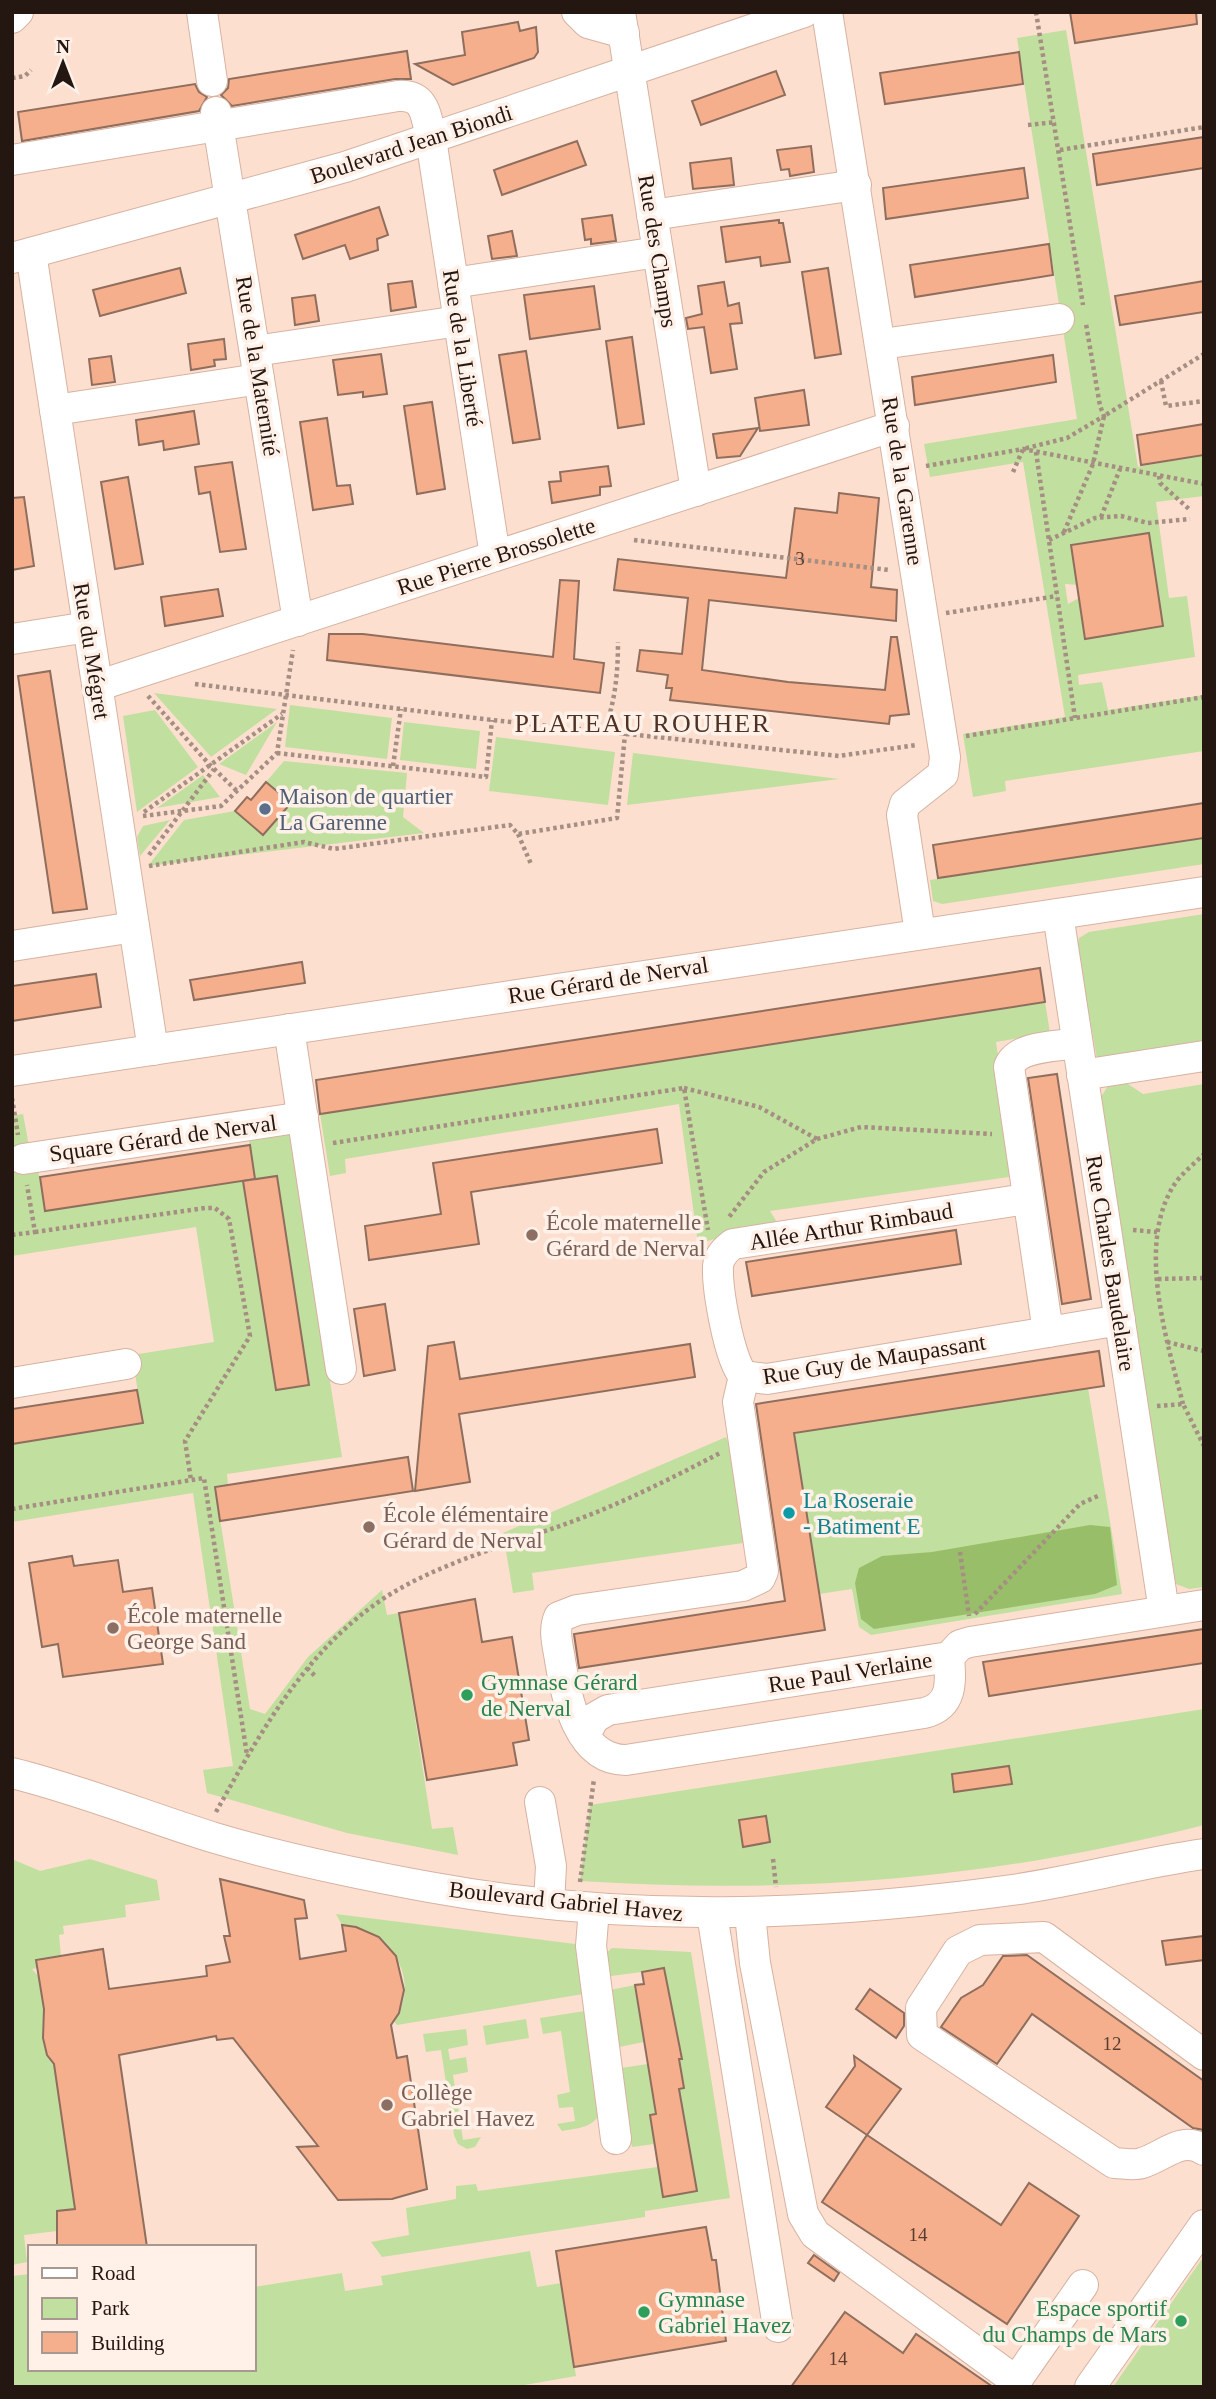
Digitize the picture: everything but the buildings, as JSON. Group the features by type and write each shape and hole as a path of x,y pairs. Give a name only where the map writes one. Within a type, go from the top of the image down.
{"street":[{"path":"12,18 18,12"},
{"path":"202,12 212,81"},
{"path":"576,12 588,23 622,23"},
{"name":"Boulevard Jean Biondi","path":"22,255 232,199 431,139 804,12"},
{"name":"Rue de la Garenne","path":"827,12 943,740 943,774 909,800 902,816 920,933"},
{"name":"Rue des Champs","path":"622,23 696,491"},
{"name":"Rue de la Liberté","path":"12,160 217,119 406,95 424,105 495,556"},
{"name":"Rue de la Maternité","path":"217,119 298,621"},
{"path":"652,215 856,185"},
{"path":"453,283 658,252"},
{"name":"Rue du Mégret","path":"22,255 55,410 153,1049"},
{"path":"881,344 1059,319"},
{"path":"55,410 459,321"},
{"name":"Rue Pierre Brossolette","path":"97,686 894,426"},
{"path":"12,639 88,627"},
{"name":"Rue Gérard de Nerval","path":"12,1071 1204,892"},
{"name":"Rue Charles Baudelaire","path":"1058,914 1164,1611"},
{"path":"12,946 134,927"},
{"name":"Square Gérard de Nerval","path":"289,1029 341,1368"},
{"path":"1048,1332 1009,1076 1011,1061 1026,1052 1077,1043"},
{"path":"1082,1075 1204,1056"},
{"name":"Square Gérard de Nerval","path":"23,1159 303,1117"},
{"name":"Allée Arthur Rimbaud","path":"744,1376 737,1369 730,1346 718,1267 720,1258 733,1244 1026,1199"},
{"name":"Rue Guy de Maupassant","path":"591,1743 571,1714 555,1632 559,1617 577,1610 743,1586 760,1578 763,1571 738,1402 744,1376 766,1379 1120,1320"},
{"path":"12,1383 126,1364"},
{"name":"Rue Paul Verlaine","path":"591,1743 594,1718 608,1710 949,1657 960,1645 970,1642 1204,1605"},
{"path":"591,1743 615,1760 626,1760 924,1713 946,1700 951,1681 949,1657"},
{"name":"Boulevard Gabriel Havez","path":"12,1765 44,1781"},
{"name":"Boulevard Gabriel Havez","path":"12,1773 216,1838 278,1854 432,1887 586,1908 712,1914 750,1913 955,1897 1075,1880 1197,1854"},
{"path":"540,1802 551,1866 549,1904"},
{"path":"586,1908 616,2139"},
{"path":"750,1913 755,1963 803,2214 815,2234 1013,2384 1083,2285"},
{"path":"712,1914 778,2327"},
{"path":"1204,2055 1044,1937 980,1941 958,1951 921,2008 922,2035 1114,2163 1141,2164 1177,2146 1197,2146 1204,2150"},
{"path":"1090,2387 1204,2225"}],"path":[{"path":"1036,12 1056,122 1091,354 1104,416 1093,464 1065,532"},
{"path":"12,78 25,76 31,70"},
{"path":"1028,125 1056,122"},
{"path":"1060,150 1204,127"},
{"path":"901,471 1023,449 1067,438 1204,354"},
{"path":"1161,381 1166,406 1204,401"},
{"path":"1023,449 1204,484"},
{"path":"1013,472 1023,449"},
{"path":"1036,452 1075,718"},
{"path":"1101,517 1120,469"},
{"path":"1159,475 1160,483 1189,509"},
{"path":"1049,540 1101,517 1121,516 1148,523 1190,519"},
{"path":"610,519 614,535 619,538 918,574"},
{"path":"925,617 1057,596"},
{"path":"283,713 138,817 221,806 277,752 298,621"},
{"path":"604,732 618,676 618,642"},
{"path":"130,676 209,764 238,792"},
{"path":"182,682 492,720 839,756 1204,697"},
{"path":"393,766 401,709"},
{"path":"277,752 486,777 492,720"},
{"path":"518,834 617,818 625,734"},
{"path":"214,769 141,867 304,842 334,849 510,825 518,834 531,864"},
{"path":"308,1147 684,1088 759,1107 817,1139"},
{"path":"684,1088 710,1243 720,1258"},
{"path":"720,1258 721,1231 748,1190 764,1172 817,1139 861,1127 1017,1136"},
{"path":"1204,1154 1174,1185 1157,1232 1158,1310 1184,1404 1204,1446"},
{"path":"35,1232 205,1208 215,1208 229,1219 250,1336 185,1441 191,1480"},
{"path":"1158,1279 1204,1278"},
{"path":"1167,1342 1204,1351"},
{"path":"1133,1407 1184,1404"},
{"path":"214,1815 278,1705 307,1668 350,1625 389,1595 413,1582 646,1491 744,1440"},
{"path":"12,1509 204,1478 247,1755"},
{"path":"960,1552 969,1619 1080,1504 1100,1495"},
{"path":"307,1668 316,1677"},
{"path":"586,1908 591,1743"},
{"path":"774,1859 776,1892"}],"green space":[{"path":"1066,30 1138,467 1204,455 1204,496 1156,502 1169,598 1187,596 1195,657 1078,675 1079,685 1102,682 1108,710 1204,695 1204,751 1005,781 1006,791 973,797 963,734 1065,717 1023,462 930,477 924,444 1077,419 1017,38","holes":["1149,533 1163,626 1085,639 1081,597 1068,604 1065,584 1079,585 1071,545"]},
{"path":"154,693 277,709 211,757"},
{"path":"290,705 392,718 387,759 285,747"},
{"path":"155,710 198,767 137,812 123,716"},
{"path":"277,722 246,775 219,764"},
{"path":"404,722 480,731 476,769 400,760"},
{"path":"496,737 615,752 608,805 489,791"},
{"path":"633,753 839,779 627,805"},
{"path":"284,761 407,773 403,817 424,833 148,866 184,820 235,811 264,835 290,803 266,782"},
{"path":"203,775 220,797 157,808"},
{"path":"170,820 140,856 137,837 143,826"},
{"path":"1204,838 1204,864 942,904 933,901 930,880"},
{"path":"1204,914 1204,1046 1097,1059 1077,948 1079,938 1089,932"},
{"path":"1045,1002 1050,1033 996,1042 1016,1176 770,1211 780,1227 721,1237 698,1244 679,1104 345,1159 346,1173 330,1176 320,1114"},
{"path":"1125,1082 1143,1094 1204,1084 1204,1587 1189,1589 1176,1584 1174,1574 1101,1097 1109,1084"},
{"path":"23,1114 31,1157 36,1157 45,1211 243,1181 276,1390 309,1385 277,1176 255,1179 248,1135 290,1129 342,1457 227,1474 228,1485 215,1487 250,1709 265,1714 308,1657 382,1590 387,1615 399,1613 432,1829 453,1827 458,1855 347,1833 207,1793 203,1770 233,1766 193,1493 12,1522 12,1444 143,1423 132,1355 214,1342 196,1227 12,1256 12,1116"},
{"path":"1088,1388 1122,1594 871,1635 859,1627 852,1589 819,1594 794,1433"},
{"path":"726,1437 730,1447 743,1543 532,1573 534,1590 513,1593 503,1533"},
{"path":"1090,1525 1110,1527 1117,1585 1095,1594 874,1629 861,1619 855,1583 859,1568 882,1556 932,1552"},
{"path":"1204,1709 1204,1825 1047,1859 971,1870 818,1884 740,1886 580,1881 590,1805","holes":["1009,1766 1012,1784 988,1769","766,1816 770,1842 743,1846 739,1820"]},
{"path":"12,1859 40,1871 90,1859 157,1880 160,1900 125,1905 126,1917 63,1926 64,1934 59,1935 61,1956 37,1960 38,1968 32,1969 40,1978 47,2055 54,2057 75,2209 57,2231 24,2235 27,2262 12,2265"},
{"path":"336,1914 583,1945 583,1994 397,2025 394,2021 402,2004 405,1988 403,1972 396,1958 387,1946 374,1936 342,1925"},
{"path":"612,1948 691,1952 730,2198 645,2211 645,2217 382,2257 371,2242 409,2235 406,2208 456,2199 456,2186 476,2184 478,2191 658,2167 687,2139 683,2109 650,2115 654,2144 632,2147 621,2068 648,2064 653,2093 684,2088 679,2059 682,2058 664,1969 604,1977 604,1955"},
{"path":"635,1985 644,2042 619,2047 610,1990"},
{"path":"585,2011 601,2112 589,2124 562,2131 557,2124 575,2121 573,2107 559,2108 557,2095 570,2092 561,2031 543,2034 540,2018"},
{"path":"526,2019 529,2038 486,2045 483,2026"},
{"path":"466,2029 468,2045 448,2049 450,2060 466,2057 468,2072 453,2075 463,2140 481,2137 475,2147 467,2149 458,2144 454,2135 441,2050 426,2052 423,2034"},
{"path":"530,2251 537,2287 561,2283 576,2376 513,2387 12,2387 12,2276 28,2274 28,2371 256,2371 256,2287 342,2273 345,2291 383,2285 381,2276"},
{"name":"Espace sportif du Champs de Mars","path":"1204,2256 1204,2387 1113,2387"}],"place":[{"name":"Maison de quartier La Garenne","path":"265,809"},
{"name":"École maternelle Gérard de Nerval","path":"532,1235"},
{"name":"La Roseraie - Batiment E","path":"789,1513"},
{"name":"École élémentaire Gérard de Nerval","path":"369,1527"},
{"name":"École maternelle George Sand","path":"113,1628"},
{"name":"Gymnase Gérard de Nerval","path":"467,1695"},
{"name":"Collège Gabriel Havez","path":"387,2105"},
{"name":"Gymnase Gabriel Havez","path":"644,2312"},
{"name":"Espace sportif du Champs de Mars","path":"1181,2321"}],"district":[{"name":"PLATEAU ROUHER","path":"643,723"}]}
